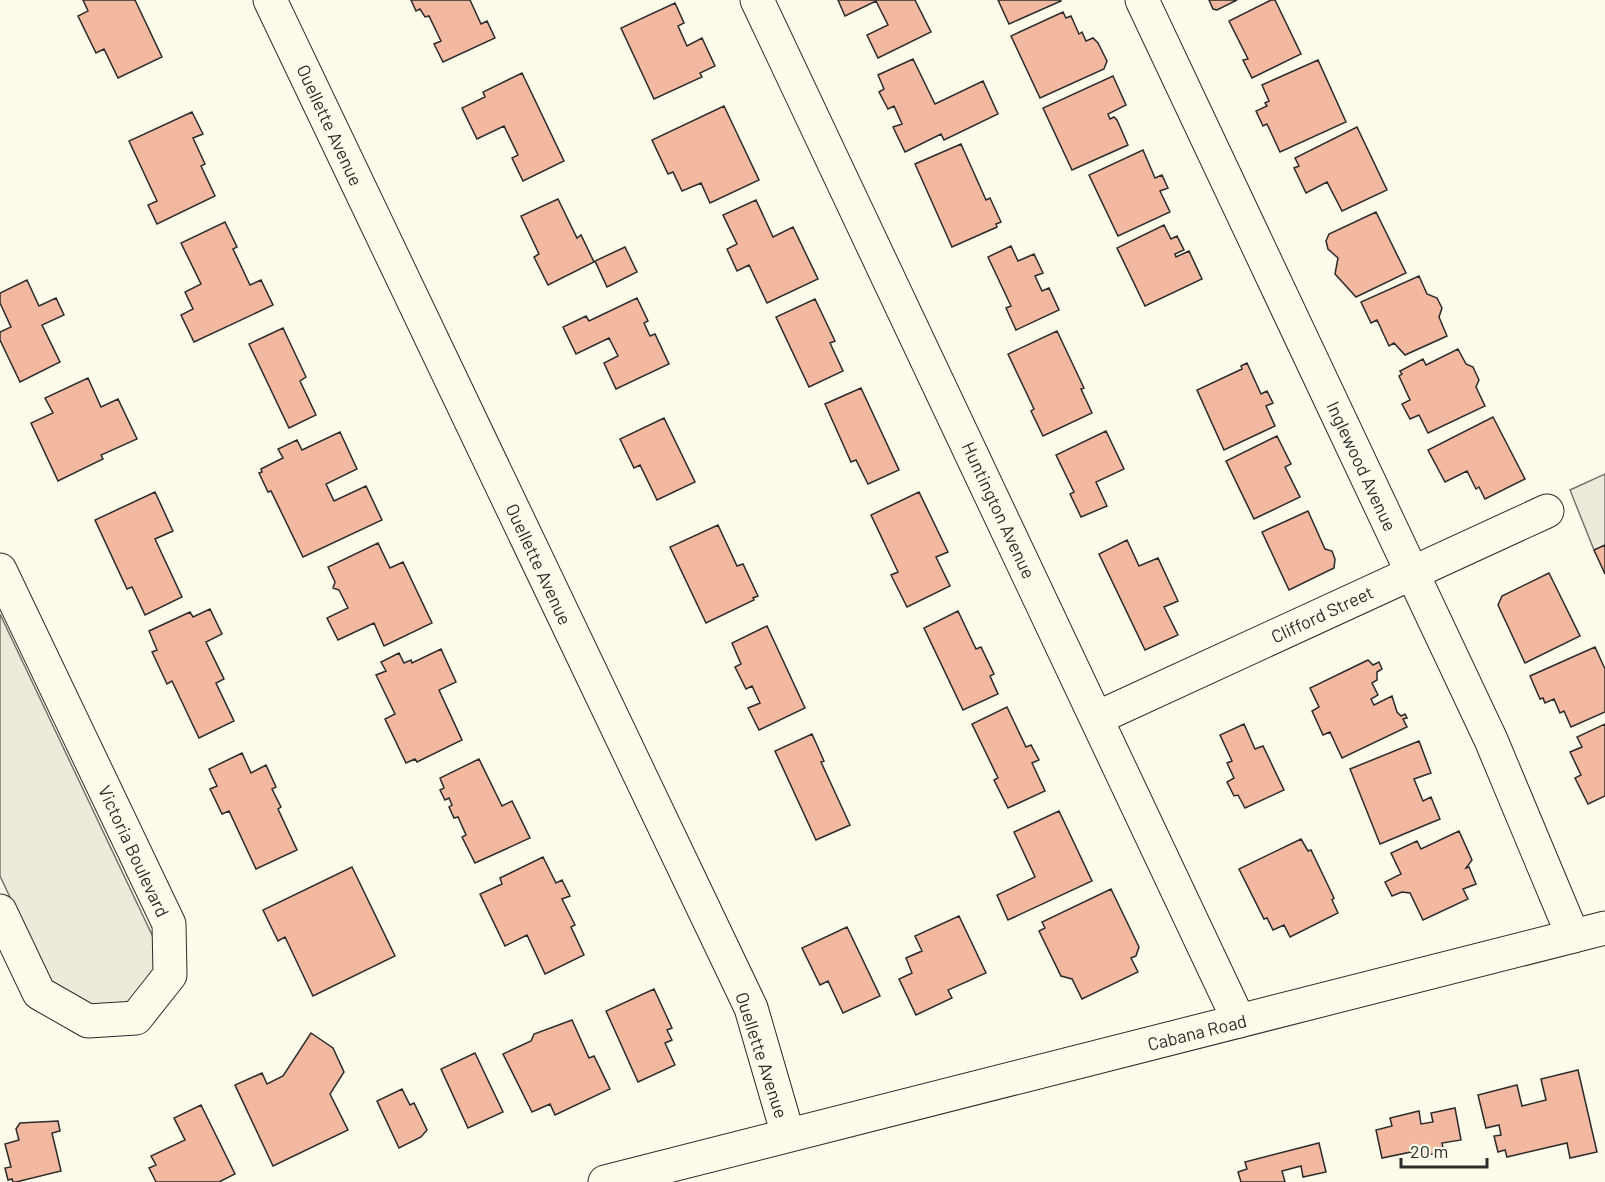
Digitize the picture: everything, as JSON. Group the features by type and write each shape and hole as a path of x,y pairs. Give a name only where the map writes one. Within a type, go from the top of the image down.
{"street":[{"name":"Ouellette Avenue","path":"270,0 751,1008 788,1135"},
{"name":"Huntington Avenue","path":"757,0 1239,1021"},
{"name":"Inglewood Avenue","path":"1142,0 1491,740 1573,936"},
{"name":"Clifford Street","path":"1097,718 1547,511"},
{"name":"Victoria Boulevard","path":"0,570 169,924 170,975 136,1018 88,1021 39,993 0,911"},
{"name":"Cabana Road","path":"605,1182 1605,928"}],"shaded area":[{"path":"1605,474 1605,545 1594,550 1570,490"},
{"path":"0,614 153,937 155,961 152,979 140,996 117,1009 97,1010 50,982 0,876"}],"building":[{"path":"83,0 135,0 162,57 118,78 104,49 96,53 78,16 88,11"},
{"path":"411,0 470,0 481,24 487,21 495,38 443,62 434,44 441,41 429,16 425,17 420,9 416,11"},
{"path":"838,0 915,0 931,32 878,58 867,35 888,25 876,1 845,16"},
{"path":"998,0 1060,0 1061,1 1009,24"},
{"path":"1209,0 1237,0 1217,10 1213,9"},
{"path":"1275,0 1301,54 1252,78 1243,60 1248,59 1229,21"},
{"path":"675,3 684,23 678,26 687,46 702,38 715,66 700,73 702,77 654,99 621,28"},
{"path":"1063,12 1066,18 1071,16 1079,34 1082,32 1086,41 1093,38 1098,43 1107,61 1104,69 1040,98 1011,36"},
{"path":"913,59 935,104 983,81 998,114 944,140 941,134 905,152 893,127 902,124 894,106 888,109 879,92 884,89 878,75"},
{"path":"1318,60 1346,122 1280,152 1267,124 1263,126 1256,111 1267,106 1265,103 1269,101 1262,85"},
{"path":"522,73 564,161 523,181 512,158 518,155 504,126 477,139 462,108 485,97 483,92"},
{"path":"1113,76 1126,105 1108,114 1110,119 1114,117 1117,120 1128,145 1072,170 1043,108"},
{"path":"724,106 759,180 710,203 701,183 682,191 673,172 668,174 652,140"},
{"path":"192,112 203,134 193,138 205,164 201,166 215,196 157,224 148,205 157,201 129,141"},
{"path":"1357,127 1387,190 1342,211 1327,182 1306,193 1294,168 1299,166 1295,158"},
{"path":"961,144 986,200 990,198 1001,222 996,224 997,227 952,247 915,164"},
{"path":"1143,150 1155,178 1162,175 1168,188 1160,191 1170,212 1118,236 1089,175"},
{"path":"558,199 577,238 581,235 594,262 548,285 534,257 539,254 521,216"},
{"path":"756,200 773,237 793,227 818,279 767,303 749,265 737,271 727,249 737,244 723,215"},
{"path":"1376,212 1406,273 1356,297 1335,274 1338,258 1328,249 1326,241 1329,234"},
{"path":"225,222 237,247 233,249 250,285 261,280 273,305 194,342 181,315 193,309 185,292 201,284 181,243"},
{"path":"1164,225 1171,239 1177,236 1184,250 1175,254 1176,257 1189,251 1202,279 1145,306 1117,248"},
{"path":"1011,246 1018,261 1034,254 1043,273 1035,276 1042,291 1049,288 1059,310 1016,330 1006,308 1011,306 988,257"},
{"path":"625,247 637,272 607,287 595,261"},
{"path":"1419,276 1427,294 1437,298 1442,308 1439,317 1447,336 1405,355 1394,343 1389,346 1377,320 1371,323 1361,302"},
{"path":"27,280 39,306 56,298 64,315 42,325 60,362 20,382 0,340 0,332 11,327 0,303 0,293"},
{"path":"637,298 648,321 644,323 650,336 655,334 669,364 616,389 604,363 618,356 609,338 576,354 563,327 586,316 589,321"},
{"path":"815,299 835,341 830,343 843,371 809,387 776,317"},
{"path":"283,328 306,377 300,381 316,415 289,428 249,344"},
{"path":"1057,331 1084,388 1081,389 1092,413 1043,436 1031,411 1034,409 1008,354"},
{"path":"1458,349 1466,364 1473,367 1479,380 1476,387 1485,406 1428,433 1419,415 1410,419 1402,404 1410,400 1399,376 1402,374 1400,371 1423,359 1426,365"},
{"path":"1247,363 1261,394 1267,391 1273,403 1266,406 1275,426 1224,450 1197,390 1242,369 1241,366"},
{"path":"88,378 101,407 118,399 137,439 101,455 103,459 58,481 31,423 53,413 45,398"},
{"path":"861,388 899,470 868,484 856,460 851,462 825,404"},
{"path":"1493,417 1525,479 1485,499 1479,487 1476,489 1467,471 1445,482 1428,450"},
{"path":"664,418 695,482 657,500 640,465 634,468 620,439"},
{"path":"1106,431 1124,469 1096,482 1107,506 1081,517 1070,494 1074,492 1056,455"},
{"path":"340,432 357,469 326,484 334,501 366,486 382,520 303,557 271,491 268,492 259,473 262,472 261,469 283,458 278,449 297,440 302,450"},
{"path":"1277,436 1291,464 1285,467 1300,497 1254,519 1226,461"},
{"path":"155,492 173,531 155,539 182,597 145,615 132,587 127,589 95,520"},
{"path":"919,492 948,552 936,557 950,586 907,607 891,575 898,572 871,515"},
{"path":"1308,511 1325,549 1332,551 1335,559 1334,568 1289,590 1262,532"},
{"path":"718,525 737,566 743,564 758,596 706,623 670,547"},
{"path":"1127,540 1139,566 1158,558 1178,601 1164,607 1178,635 1145,650 1099,554"},
{"path":"378,543 390,568 403,562 432,623 384,646 374,623 338,640 327,618 348,608 339,590 333,588 335,582 328,567"},
{"path":"1605,545 1605,574 1594,550"},
{"path":"1549,573 1580,636 1525,663 1498,605 1502,596"},
{"path":"210,609 222,634 206,642 224,679 216,683 234,721 199,738 172,681 167,684 152,652 157,650 149,631 190,612 193,617"},
{"path":"958,611 976,649 981,647 994,674 990,676 998,694 963,710 924,628"},
{"path":"767,626 805,708 759,730 748,708 760,703 752,686 746,689 735,667 741,664 732,643"},
{"path":"1595,647 1605,669 1605,712 1571,727 1564,711 1560,713 1554,699 1545,703 1543,698 1540,699 1530,676"},
{"path":"441,649 456,682 439,690 462,740 417,762 415,759 406,763 385,719 395,714 376,675 386,671 381,662 399,653 404,663 411,660 412,663"},
{"path":"1368,660 1373,665 1379,662 1382,669 1377,672 1377,680 1372,683 1378,695 1371,699 1374,705 1392,696 1397,712 1401,716 1405,714 1407,718 1403,719 1407,727 1342,758 1330,732 1323,735 1312,711 1319,707 1310,688"},
{"path":"1007,707 1026,747 1031,745 1039,760 1032,763 1045,791 1008,808 994,780 998,778 972,724"},
{"path":"1244,724 1255,749 1263,746 1284,790 1245,808 1238,795 1234,796 1227,782 1234,778 1227,763 1232,761 1220,735"},
{"path":"1605,724 1605,796 1588,804 1575,778 1581,775 1570,752 1582,747 1577,737"},
{"path":"812,734 824,761 821,762 850,825 816,840 775,751"},
{"path":"1419,741 1431,773 1414,779 1423,801 1431,797 1440,819 1380,844 1350,769"},
{"path":"242,753 251,773 266,765 276,787 272,789 281,807 278,809 297,850 256,869 229,811 222,814 210,789 217,786 209,769"},
{"path":"479,759 502,806 512,801 530,838 475,863 462,837 466,835 458,817 454,818 449,807 452,805 449,798 445,800 440,790 444,788 440,778"},
{"path":"1059,811 1092,881 1008,920 997,895 1035,877 1014,832"},
{"path":"1459,831 1472,860 1466,868 1469,867 1476,884 1463,889 1468,899 1423,920 1410,893 1402,892 1392,896 1385,882 1401,874 1391,853 1417,841 1421,849"},
{"path":"1301,839 1308,851 1311,850 1334,898 1332,900 1338,913 1290,937 1284,925 1273,930 1267,918 1264,919 1239,869"},
{"path":"543,857 556,883 562,880 570,896 562,899 575,925 571,927 584,955 545,974 527,935 505,946 480,894 502,884 500,878"},
{"path":"352,867 395,956 313,996 285,937 278,941 263,910"},
{"path":"1111,889 1139,947 1136,956 1131,958 1138,972 1082,999 1072,979 1061,976 1039,931 1045,928 1042,922"},
{"path":"959,916 986,973 948,990 952,998 916,1015 899,979 912,973 906,958 922,951 915,936"},
{"path":"847,927 880,996 843,1013 828,981 820,985 802,948"},
{"path":"654,989 672,1028 667,1030 672,1040 665,1043 675,1065 638,1082 606,1011"},
{"path":"572,1020 589,1058 594,1056 610,1089 555,1115 550,1104 532,1112 503,1054 531,1041 534,1034"},
{"path":"311,1033 333,1048 344,1072 330,1094 348,1130 273,1166 235,1085 262,1073 267,1084 283,1076"},
{"path":"475,1053 503,1112 468,1128 441,1069"},
{"path":"1578,1070 1597,1152 1570,1158 1567,1143 1507,1157 1505,1150 1498,1152 1494,1136 1501,1135 1499,1125 1486,1128 1478,1095 1517,1085 1522,1106 1546,1100 1541,1079"},
{"path":"402,1089 410,1105 414,1103 427,1130 421,1137 399,1148 377,1101"},
{"path":"201,1105 235,1174 219,1182 156,1182 149,1168 156,1165 151,1156 185,1140 174,1118"},
{"path":"1455,1108 1461,1140 1442,1143 1444,1152 1422,1156 1421,1150 1382,1158 1376,1130 1392,1126 1390,1118 1419,1111 1421,1124 1433,1122 1431,1113"},
{"path":"58,1121 60,1131 52,1133 61,1171 16,1182 12,1179 8,1180 5,1168 11,1167 5,1144 19,1140 16,1129 20,1123"},
{"path":"1319,1143 1326,1172 1303,1177 1301,1166 1282,1171 1285,1182 1241,1182 1238,1172 1247,1169 1245,1162"}]}
